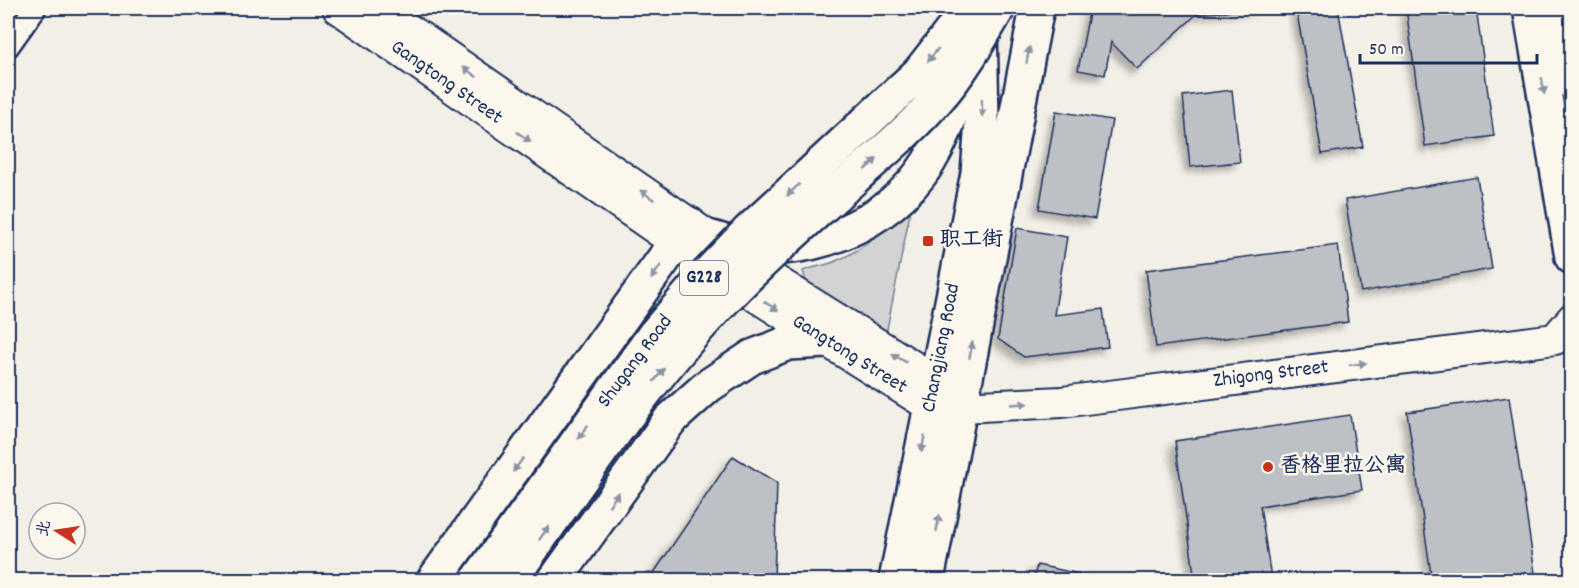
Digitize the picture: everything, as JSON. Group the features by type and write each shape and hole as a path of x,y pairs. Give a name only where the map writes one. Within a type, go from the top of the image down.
{"main road":[{"path":"942,398 1037,8"},
{"path":"1530,8 1572,257"},
{"path":"1560,8 1572,82"},
{"path":"434,580 691,235 743,246 784,248 830,239 871,220 906,192 936,150 956,99 981,9"},
{"name":"Changjiang Road","path":"927,580 942,398 978,173 982,122 981,9"},
{"name":"Shugang Road","path":"478,580 655,334 699,283 749,231 919,73 951,32 981,9"},
{"name":"Shugang Road","path":"510,580 676,352 773,250 898,140 939,98 974,50 981,9"},
{"path":"555,580 670,420 708,386 752,357 788,343 826,341"},
{"name":"Changjiang Road","path":"896,580 942,398"}],"street":[{"path":"8,46 35,8"},
{"name":"Gangtong Street","path":"338,8 691,235 741,260 942,398"},
{"name":"Gangtong Street","path":"378,8 691,235 728,279 826,341 942,398"},
{"name":"Zhigong Street","path":"942,398 1062,402 1555,339 1572,318"}],"shaded area":[{"path":"913,198 885,339 807,285 803,271 834,262 870,242 889,226"}],"building":[{"path":"1090,8 1257,9 1197,14 1137,69 1111,42 1105,75 1078,70"},
{"path":"1296,8 1338,8 1363,147 1322,154"},
{"path":"1406,8 1476,8 1494,136 1425,146"},
{"path":"1232,90 1240,162 1190,167 1183,96"},
{"path":"1056,111 1112,120 1095,219 1039,209"},
{"path":"1477,177 1492,269 1361,292 1345,200"},
{"path":"1017,228 1067,237 1054,315 1103,309 1108,347 1024,357 998,339"},
{"path":"1338,245 1348,322 1156,347 1146,270"},
{"path":"1509,397 1536,580 1391,580 1431,574 1407,412"},
{"path":"1350,415 1362,490 1260,506 1271,578 1195,580 1175,441"},
{"path":"733,456 777,483 774,580 649,580"},
{"path":"1037,565 1108,580 1033,580"}],"place":[{"name":"职工街","path":"928,241"},
{"name":"香格里拉公寓","path":"1268,467"}]}
